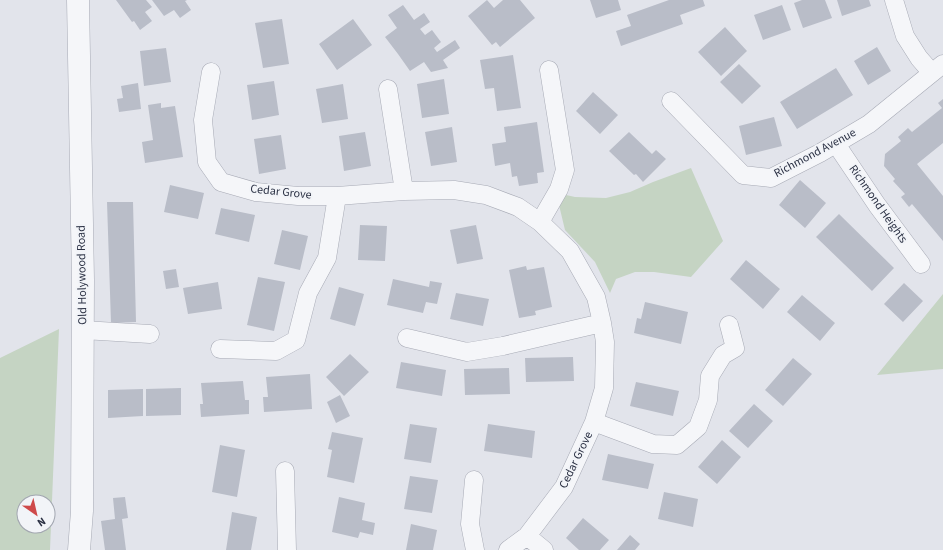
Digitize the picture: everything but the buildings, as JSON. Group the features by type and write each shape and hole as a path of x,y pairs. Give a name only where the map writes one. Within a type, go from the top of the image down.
{"street":[{"name":"Old Holywood Road","path":"78,0 83,330 82,511 80,550"},
{"path":"894,0 905,36 919,58 937,69"},
{"name":"Richmond Avenue","path":"671,101 743,174 771,178 836,144 869,124 937,69"},
{"path":"540,222 559,189 565,170 549,70"},
{"name":"Cedar Grove","path":"211,72 203,120 207,162 221,182 256,192 298,196 337,196 404,191 454,190 486,195 518,207 540,222 570,251 596,297 605,342 604,388 594,422 564,487 527,536 508,550"},
{"path":"388,89 404,191"},
{"name":"Richmond Heights","path":"836,144 877,205 921,264"},
{"path":"220,349 276,352 296,340 308,293 326,258 337,196"},
{"path":"407,338 467,352 503,346 602,323"},
{"name":"Cedar Grove","path":"594,422 653,444 678,445 698,427 708,400 710,376 723,354 734,348 730,325"},
{"path":"83,330 150,334"},
{"path":"285,471 287,550"},
{"path":"474,480 470,524 475,550"},
{"path":"527,536 544,550"}],"green space":[{"path":"691,168 723,241 691,277 654,272 635,272 616,279 610,293 595,262 565,230 559,205 566,195 575,197 606,198 630,192"},
{"path":"943,294 943,369 877,375"},
{"path":"59,329 52,494 16,494 16,534 51,534 50,550 0,550 0,358"}]}
